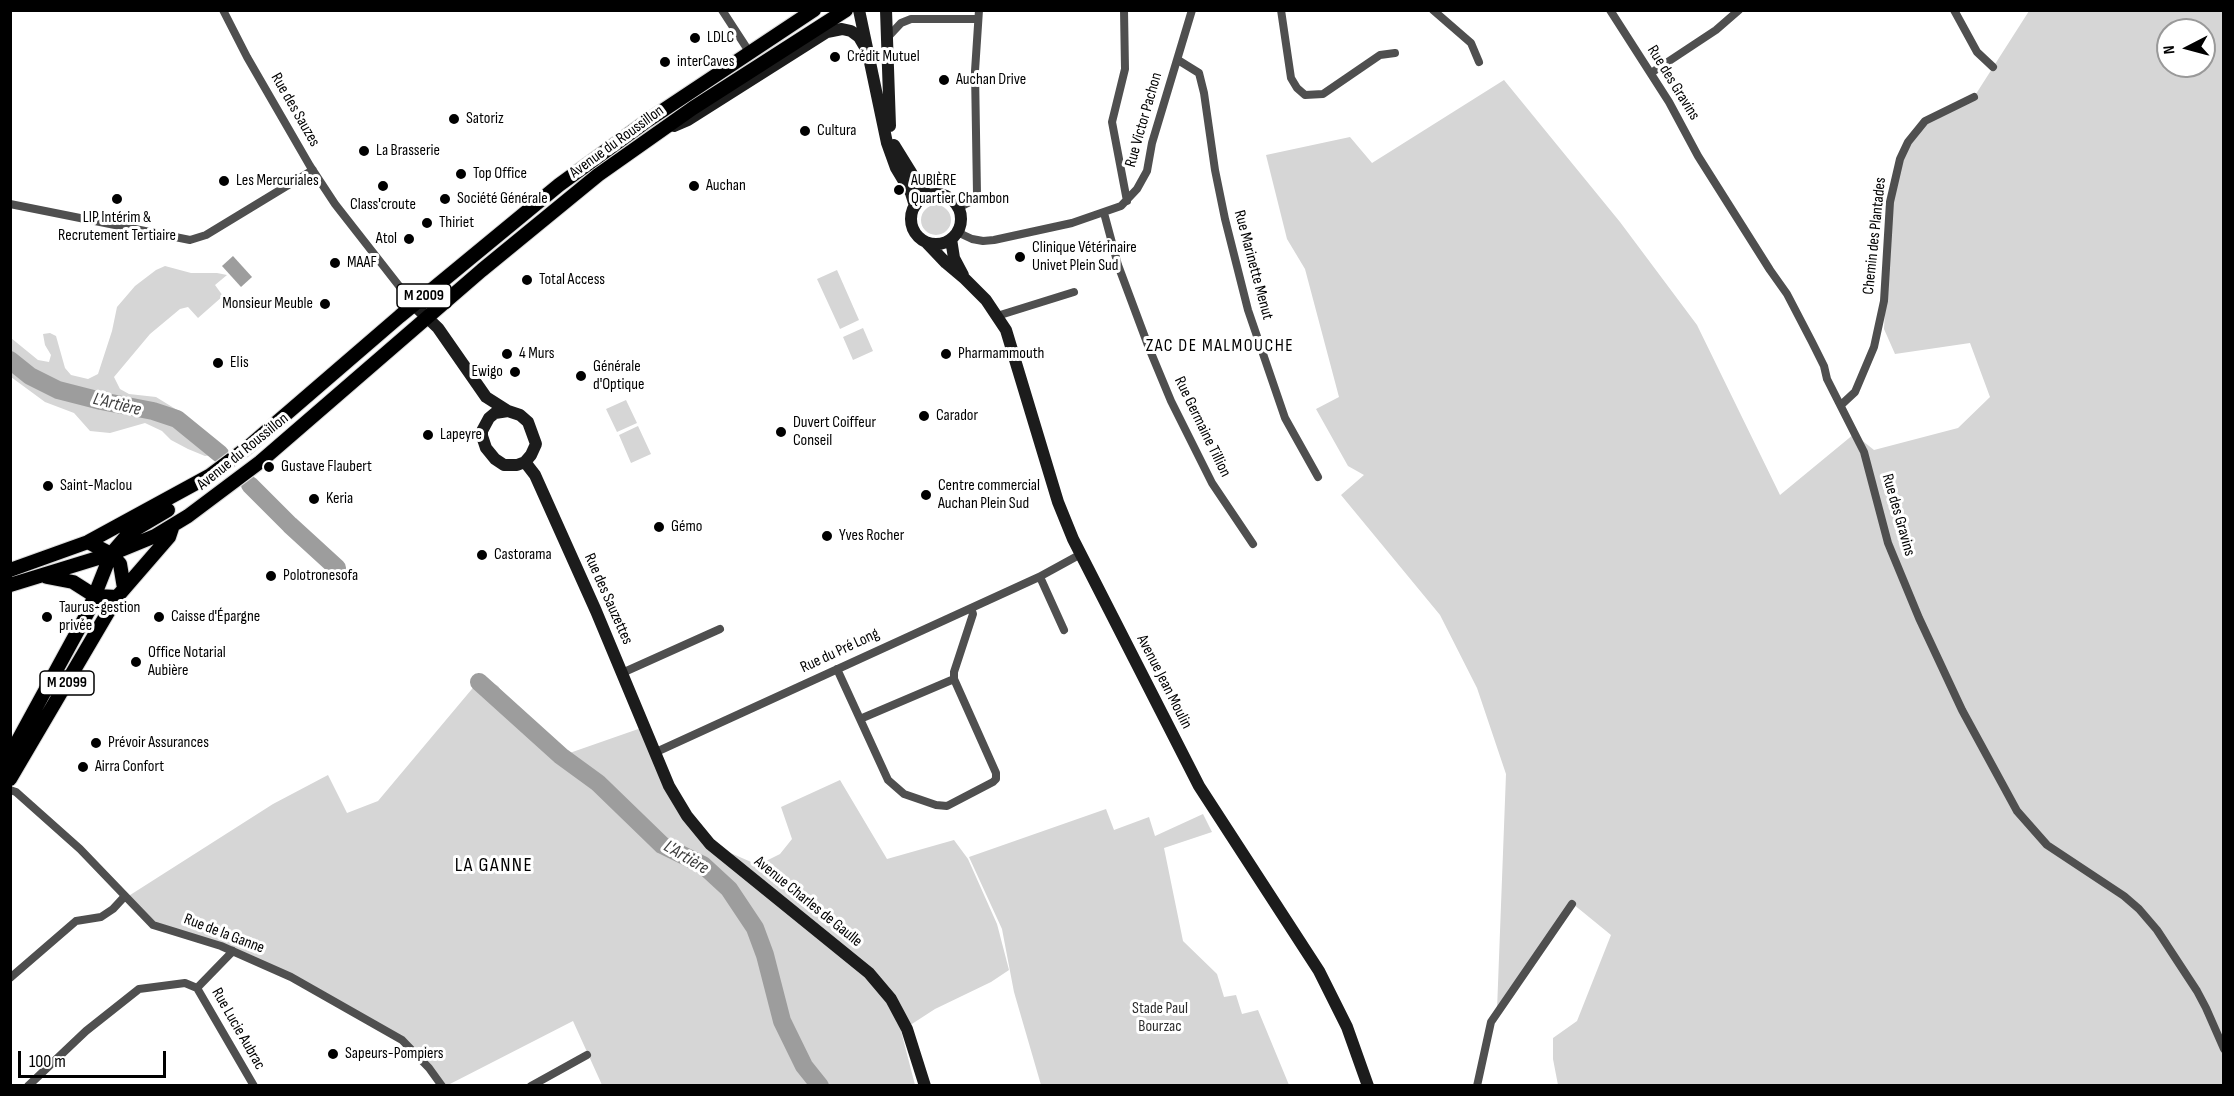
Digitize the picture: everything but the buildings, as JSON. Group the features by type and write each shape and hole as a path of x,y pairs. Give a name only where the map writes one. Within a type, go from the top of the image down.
{"main road":[{"name":"Avenue du Roussillon","path":"209,476 248,447 559,185 644,123 814,10"},
{"name":"Avenue du Roussillon","path":"173,525 260,462 577,191 693,108 815,35 846,10"},
{"path":"859,10 887,143 896,168 911,193 915,206"},
{"path":"886,10 890,133 909,171 929,196"},
{"path":"656,133 688,120 815,35 835,30 851,32 859,37 869,54"},
{"path":"929,196 946,197 958,208 961,220 954,235 942,243 927,243 919,237 913,227 912,214 915,206 929,196"},
{"name":"Avenue Jean Moulin","path":"954,235 954,258 966,279"},
{"name":"Avenue Jean Moulin","path":"927,243 986,300 1006,330 1058,502 1081,554 1199,786 1319,971 1347,1027 1368,1086"},
{"path":"414,305 428,317 448,341 486,397 508,411 520,415 528,422 533,430 536,444 525,462 517,465 504,465 490,454 482,436 482,431 489,418 495,413 508,411"},
{"path":"486,397 489,418"},
{"name":"Rue des Sauzettes","path":"525,462 541,488 622,673 654,753"},
{"name":"M 2009","path":"10,570 88,542 209,476"},
{"name":"M 2099","path":"10,755 49,687 95,596 111,555 129,533 187,499 209,476"},
{"name":"M 2009","path":"10,585 111,555 173,525"},
{"name":"M 2099","path":"10,779 120,593 169,537 173,525"},
{"path":"42,576 73,582 95,596 120,593 120,564 111,555 88,542"},
{"name":"Avenue Charles de Gaulle","path":"654,753 669,786 687,816 710,844 869,973 891,999 907,1029 925,1086"}],"street":[{"name":"Rue des Sauzes","path":"223,10 268,94 335,204 414,305"},
{"path":"722,10 750,52"},
{"path":"1124,10 1125,69 1112,122 1126,201"},
{"name":"Rue Victor Pachon","path":"954,235 983,242 1116,210 1126,201 1147,171 1152,143 1192,10"},
{"path":"1281,10 1291,78 1297,88 1305,94 1323,94 1380,55 1395,53"},
{"path":"1433,10 1471,42 1479,62"},
{"name":"Rue des Gravins","path":"1610,10 1787,294 1864,452 1888,543 1918,618 1962,710 2017,811 2047,845 2124,896 2139,909 2157,930 2197,991 2223,1049"},
{"path":"1651,73 1716,30 1739,10"},
{"path":"1954,10 1977,52 1993,67"},
{"path":"887,38 901,23 911,19 978,15 975,71 976,194 972,201 958,208"},
{"name":"Rue Marinette Menut","path":"1178,60 1199,73 1223,209 1248,310 1285,418 1318,477"},
{"name":"Chemin des Plantades","path":"1841,405 1855,392 1874,346 1884,301 1890,202 1900,159 1908,142 1924,121 1974,97"},
{"path":"10,204 190,240 206,235 314,170"},
{"name":"Rue Germaine Tillion","path":"1104,213 1118,265 1171,401 1212,483 1253,544"},
{"path":"997,316 1074,292"},
{"name":"Rue du Pré Long","path":"654,753 1040,577 1081,554"},
{"path":"1040,577 1064,630"},
{"path":"837,669 888,780 904,794 936,805 947,806 996,779 996,773 954,679 954,672 974,614 971,608"},
{"path":"622,673 720,629"},
{"path":"860,720 954,679"},
{"name":"Rue de la Ganne","path":"10,790 18,794 80,849 153,924 233,951 291,977 402,1040 429,1068 442,1086"},
{"path":"10,978 76,921 102,917 125,896"},
{"path":"1477,1086 1491,1022 1572,904"},
{"path":"28,1086 86,1031 139,989 184,983 197,988 233,951"},
{"name":"Rue Lucie Aubrac","path":"197,988 254,1086"},
{"path":"537,1084 587,1055"}],"green space":[{"path":"2029,11 2223,11 2223,1085 1558,1085 1553,1059 1553,1038 1577,1021 1611,935 1573,904 1497,1010 1506,774 1477,688 1440,615 1341,495 1364,475 1348,466 1316,409 1339,397 1305,269 1287,239 1266,155 1350,137 1372,163 1504,80 1620,222 1697,325 1780,495 1854,434 1874,450 1958,428 1990,397 1970,343 1895,354 1884,329 1890,202 1900,159 1925,121 1974,97"},
{"path":"936,205 942,206 950,214 950,226 942,234 936,235 930,234 922,226 921,220 922,214 930,206"},
{"path":"165,266 191,273 227,275 215,285 223,296 198,318 188,307 180,309 150,334 114,377 120,389 129,394 156,397 182,413 222,450 220,454 205,456 188,449 171,440 162,431 145,423 110,433 90,431 74,413 45,402 11,377 11,338 38,360 49,362 51,355 45,345 43,334 50,333 56,336 65,368 71,375 88,379 98,374 117,307 135,286"},
{"path":"837,270 859,320 840,329 817,279"},
{"path":"863,328 873,351 853,360 843,337"},
{"path":"626,400 637,423 617,432 606,409"},
{"path":"638,426 651,454 631,463 619,435"},
{"path":"482,677 498,686 527,726 561,756 644,727 669,786 710,844 758,865 780,854 792,839 781,807 840,780 887,859 954,840 968,859 997,924 1009,970 991,982 935,1009 901,1031 915,1085 602,1085 573,1021 448,1085 442,1085 402,1039 291,977 221,946 153,925 127,897 273,804 328,775 347,813 378,801"},
{"name":"Stade Paul Bourzac","path":"1106,809 1114,830 1149,817 1155,836 1203,814 1212,832 1164,848 1183,941 1217,974 1224,997 1236,995 1242,1014 1258,1010 1289,1085 1041,1085 1014,992 1002,929 969,857"}],"shaded area":[{"path":"233,256 252,277 241,287 222,266"}],"waterway":[{"name":"L'Artière","path":"10,360 30,376 58,390 153,411 177,419 220,454"},
{"name":"L'Artière","path":"250,485 337,568"},
{"name":"L'Artière","path":"479,682 561,756 598,783 662,845 703,865 729,889 755,928 765,955 782,1021 804,1066 820,1086"}],"place":[{"name":"LDLC","path":"695,38"},
{"name":"Crédit Mutuel","path":"835,57"},
{"name":"interCaves","path":"665,62"},
{"name":"Auchan Drive","path":"944,80"},
{"name":"Satoriz","path":"454,119"},
{"name":"Cultura","path":"805,131"},
{"name":"La Brasserie","path":"364,151"},
{"name":"Top Office","path":"461,174"},
{"name":"Les Mercuriales","path":"224,181"},
{"name":"Class'croute","path":"383,186"},
{"name":"Auchan","path":"694,186"},
{"name":"AUBIÈRE Quartier Chambon","path":"899,190"},
{"name":"LIP Intérim & Recrutement Tertiaire","path":"117,199"},
{"name":"Société Générale","path":"445,199"},
{"name":"Thiriet","path":"427,223"},
{"name":"Atol","path":"409,239"},
{"name":"Clinique Vétérinaire Univet Plein Sud","path":"1020,257"},
{"name":"MAAF","path":"335,263"},
{"name":"Total Access","path":"527,280"},
{"name":"Monsieur Meuble","path":"325,304"},
{"name":"4 Murs","path":"507,354"},
{"name":"Pharmammouth","path":"946,354"},
{"name":"Elis","path":"218,363"},
{"name":"Ewigo","path":"515,372"},
{"name":"Générale d'Optique","path":"581,376"},
{"name":"Carador","path":"924,416"},
{"name":"Duvert Coiffeur Conseil","path":"781,432"},
{"name":"Lapeyre","path":"428,435"},
{"name":"Gustave Flaubert","path":"269,467"},
{"name":"Saint-Maclou","path":"48,486"},
{"name":"Centre commercial Auchan Plein Sud","path":"926,495"},
{"name":"Keria","path":"314,499"},
{"name":"Gémo","path":"659,527"},
{"name":"Yves Rocher","path":"827,536"},
{"name":"Castorama","path":"482,555"},
{"name":"Polotronesofa","path":"271,576"},
{"name":"Taurus-gestion privée","path":"47,617"},
{"name":"Caisse d'Épargne","path":"159,617"},
{"name":"Office Notarial Aubière","path":"136,662"},
{"name":"Prévoir Assurances","path":"96,743"},
{"name":"Airra Confort","path":"83,767"},
{"name":"Sapeurs-Pompiers","path":"333,1054"}],"district":[{"name":"ZAC DE MALMOUCHE","path":"1220,346"},
{"name":"LA GANNE","path":"494,866"}]}
